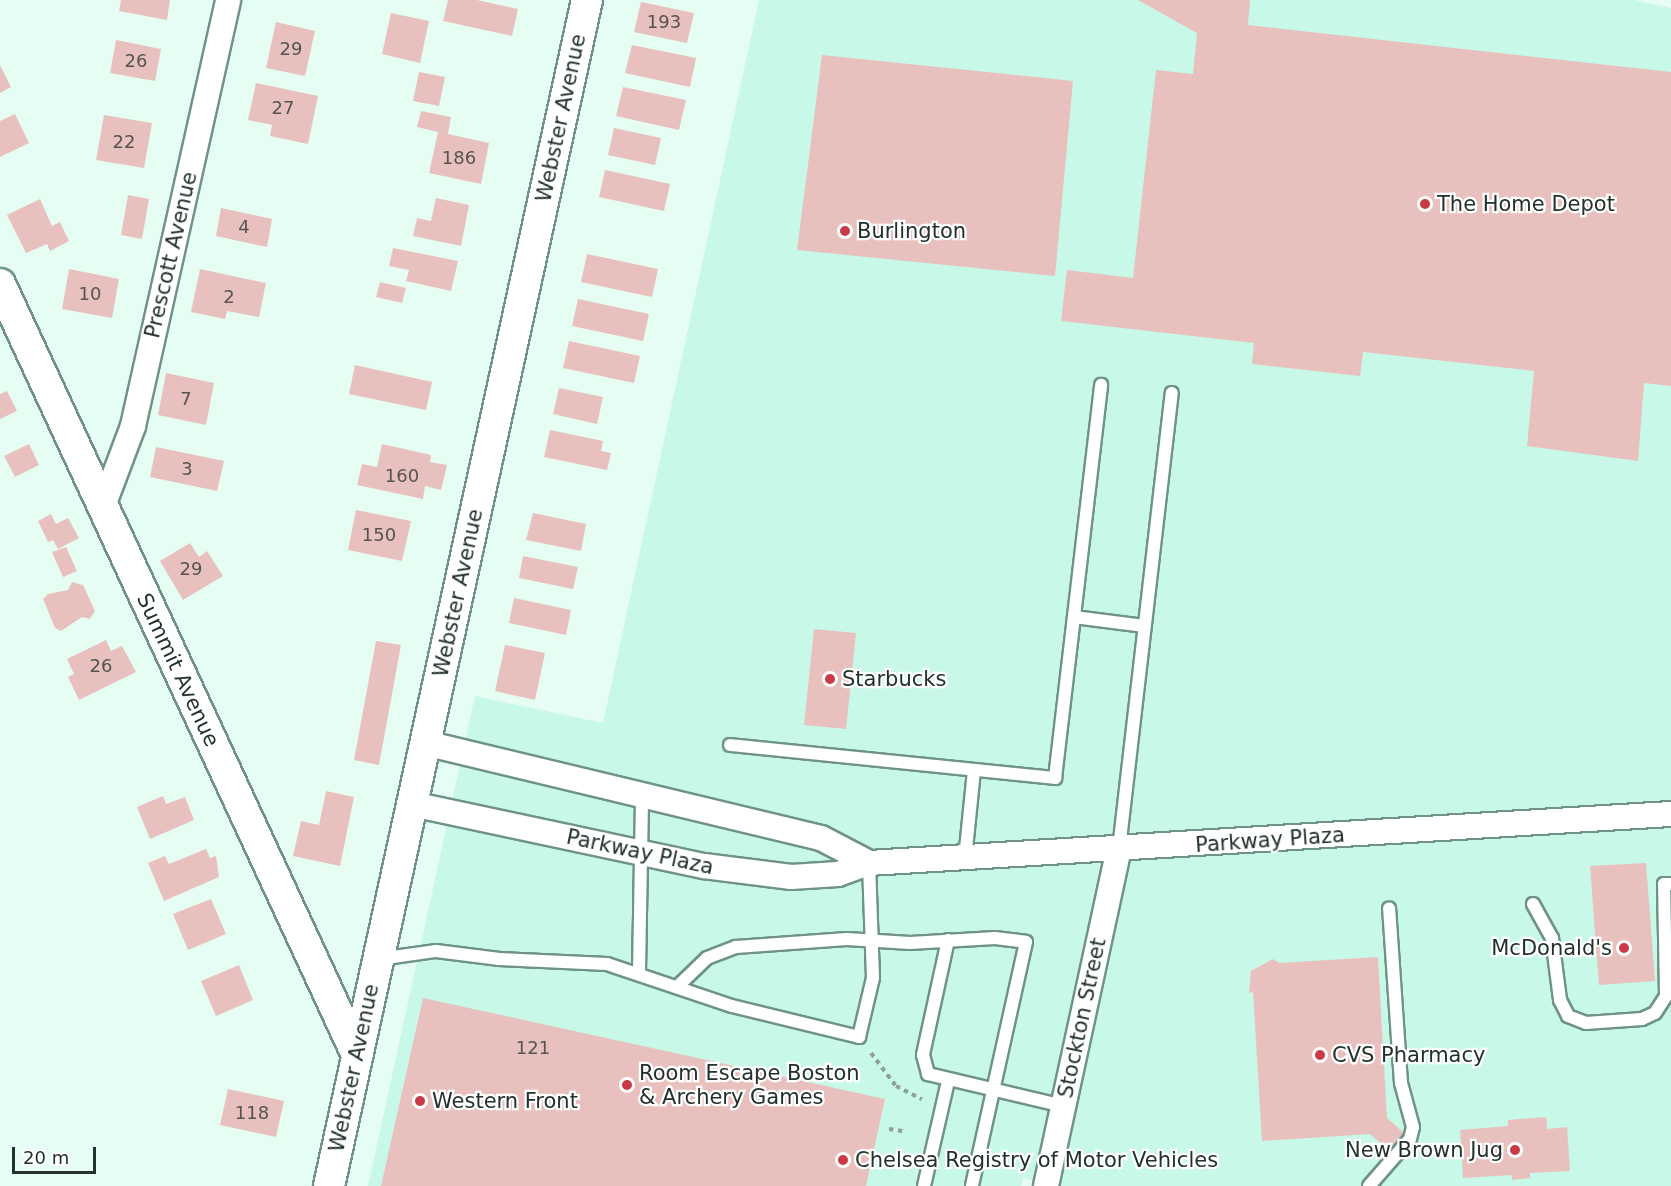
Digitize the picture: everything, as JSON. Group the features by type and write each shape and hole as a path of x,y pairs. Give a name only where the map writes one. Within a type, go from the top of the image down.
{"street":[{"name":"Prescott Avenue","path":"103,506 133,426 228,0"},
{"name":"Webster Avenue","path":"329,1186 587,0"},
{"name":"Summit Avenue","path":"0,284 357,1056"},
{"path":"425,743 831,841 869,863"},
{"name":"Parkway Plaza","path":"412,804 747,873 791,877 838,874 869,863 965,859 1671,814"},
{"name":"Stockton Street","path":"1046,1186 1119,849"}],"lane":[{"path":"730,745 1055,778 1101,385"},
{"path":"1119,849 1172,393"},
{"path":"1074,617 1144,626"},
{"path":"965,859 974,770"},
{"path":"639,972 642,795"},
{"path":"378,959 436,951 499,959 607,964 639,972 732,1006 860,1037 873,978 869,863"},
{"path":"1533,904 1552,938 1560,1000 1568,1016 1586,1023 1642,1019 1655,1013 1666,996 1664,884 1671,884"},
{"path":"1369,1186 1410,1139 1413,1127 1401,1083 1389,908"},
{"path":"678,986 707,958 726,948 818,940 1004,938 1026,942 972,1186"},
{"path":"948,940 923,1060 928,1074 948,1081 1063,1106"},
{"path":"924,1186 948,1081"}],"path":[{"path":"860,1037 896,1086 922,1099"},
{"path":"889,1129 907,1132"}],"shaded area":[{"path":"759,0 1634,0 1671,8 1671,1186 1061,1186 1023,1178 1021,1186 368,1186 475,696 603,723"}],"building":[{"path":"121,0 170,0 167,20 119,11"},
{"path":"448,0 477,0 518,9 512,36 443,21"},
{"name":"The Home Depot","path":"1138,0 1250,0 1248,25 1671,72 1671,386 1644,383 1638,461 1527,446 1534,371 1363,352 1360,376 1252,364 1254,343 1061,321 1067,270 1133,278 1156,70 1193,74 1197,33"},
{"path":"641,2 694,13 687,43 634,32"},
{"path":"391,13 429,21 420,63 382,54"},
{"path":"276,22 315,31 305,76 266,68"},
{"path":"116,40 161,49 155,81 110,73"},
{"path":"632,45 696,58 690,87 625,73"},
{"path":"822,55 1073,81 1055,276 797,250"},
{"path":"0,65 11,87 0,93"},
{"path":"419,72 445,77 439,106 413,101"},
{"path":"256,83 318,96 308,144 270,136 272,125 248,120"},
{"path":"623,87 686,100 679,130 616,116"},
{"path":"421,111 451,117 448,134 489,143 481,184 429,173 438,132 417,127"},
{"path":"15,114 29,143 0,157 0,121"},
{"path":"104,115 152,123 144,168 96,160"},
{"path":"614,128 661,138 655,165 608,155"},
{"path":"605,170 670,184 664,211 599,197"},
{"path":"128,195 149,199 142,239 121,235"},
{"path":"436,198 469,205 461,246 413,236 417,218 431,221"},
{"path":"40,199 52,226 60,222 69,241 50,251 47,244 26,253 7,215"},
{"path":"221,208 272,219 267,247 216,236"},
{"path":"393,248 458,261 451,291 406,281 409,270 389,266"},
{"path":"587,254 658,269 652,297 581,282"},
{"path":"69,269 119,279 112,318 62,309"},
{"path":"200,269 266,283 259,317 227,311 225,319 191,312"},
{"path":"380,282 406,288 402,303 376,297"},
{"path":"578,299 649,314 643,341 572,326"},
{"path":"569,341 640,356 634,383 563,368"},
{"path":"355,365 432,382 426,410 349,394"},
{"path":"166,373 214,383 206,425 158,415"},
{"path":"559,388 603,397 597,424 553,414"},
{"path":"7,391 17,411 0,419 0,394"},
{"path":"550,430 603,441 601,451 611,453 607,470 544,457"},
{"path":"29,444 39,465 15,477 4,456"},
{"path":"382,444 431,455 430,462 447,465 441,490 425,486 423,499 357,485 362,464 377,467"},
{"path":"156,447 224,461 217,491 150,477"},
{"path":"356,510 411,521 402,561 348,550"},
{"path":"533,513 586,524 581,551 526,540"},
{"path":"51,514 56,524 68,518 79,538 58,549 53,540 48,542 38,521"},
{"path":"190,543 199,557 207,551 223,576 183,600 160,561"},
{"path":"66,547 77,571 63,577 52,552"},
{"path":"523,556 578,567 573,589 519,578"},
{"path":"72,582 83,585 95,611 90,619 82,617 61,631 55,628 43,599 48,594 68,590"},
{"path":"514,598 571,610 566,635 509,623"},
{"name":"Starbucks","path":"814,629 856,633 846,729 804,725"},
{"path":"106,640 111,651 122,646 136,672 79,700 68,677 74,674 67,659"},
{"path":"376,641 401,645 379,765 354,760"},
{"path":"505,645 545,653 535,700 495,691"},
{"path":"326,791 354,797 340,866 293,856 301,821 319,825"},
{"path":"163,796 166,804 185,797 194,820 150,839 137,807"},
{"path":"206,849 210,858 216,856 219,877 164,901 148,863 165,856 169,864"},
{"name":"McDonald's","path":"1646,863 1655,981 1599,985 1590,866"},
{"path":"211,899 226,934 188,950 173,914"},
{"name":"CVS Pharmacy","path":"1378,957 1387,1118 1405,1134 1391,1152 1370,1134 1262,1141 1253,992 1249,993 1251,971 1273,959 1279,963"},
{"path":"239,965 253,1000 216,1016 201,981"},
{"path":"423,998 885,1099 866,1186 381,1186"},
{"path":"228,1089 284,1101 276,1137 220,1125"},
{"name":"New Brown Jug","path":"1546,1117 1547,1129 1567,1127 1570,1171 1530,1173 1530,1178 1512,1180 1512,1175 1463,1178 1460,1130 1508,1126 1508,1120"}],"place":[{"name":"The Home Depot","path":"1425,204"},
{"name":"Burlington","path":"845,231"},
{"name":"Starbucks","path":"830,679"},
{"name":"McDonald's","path":"1624,948"},
{"name":"CVS Pharmacy","path":"1320,1055"},
{"name":"Room Escape Boston & Archery Games","path":"627,1085"},
{"name":"Western Front","path":"420,1101"},
{"name":"New Brown Jug","path":"1515,1150"},
{"name":"Chelsea Registry of Motor Vehicles","path":"843,1160"}]}
